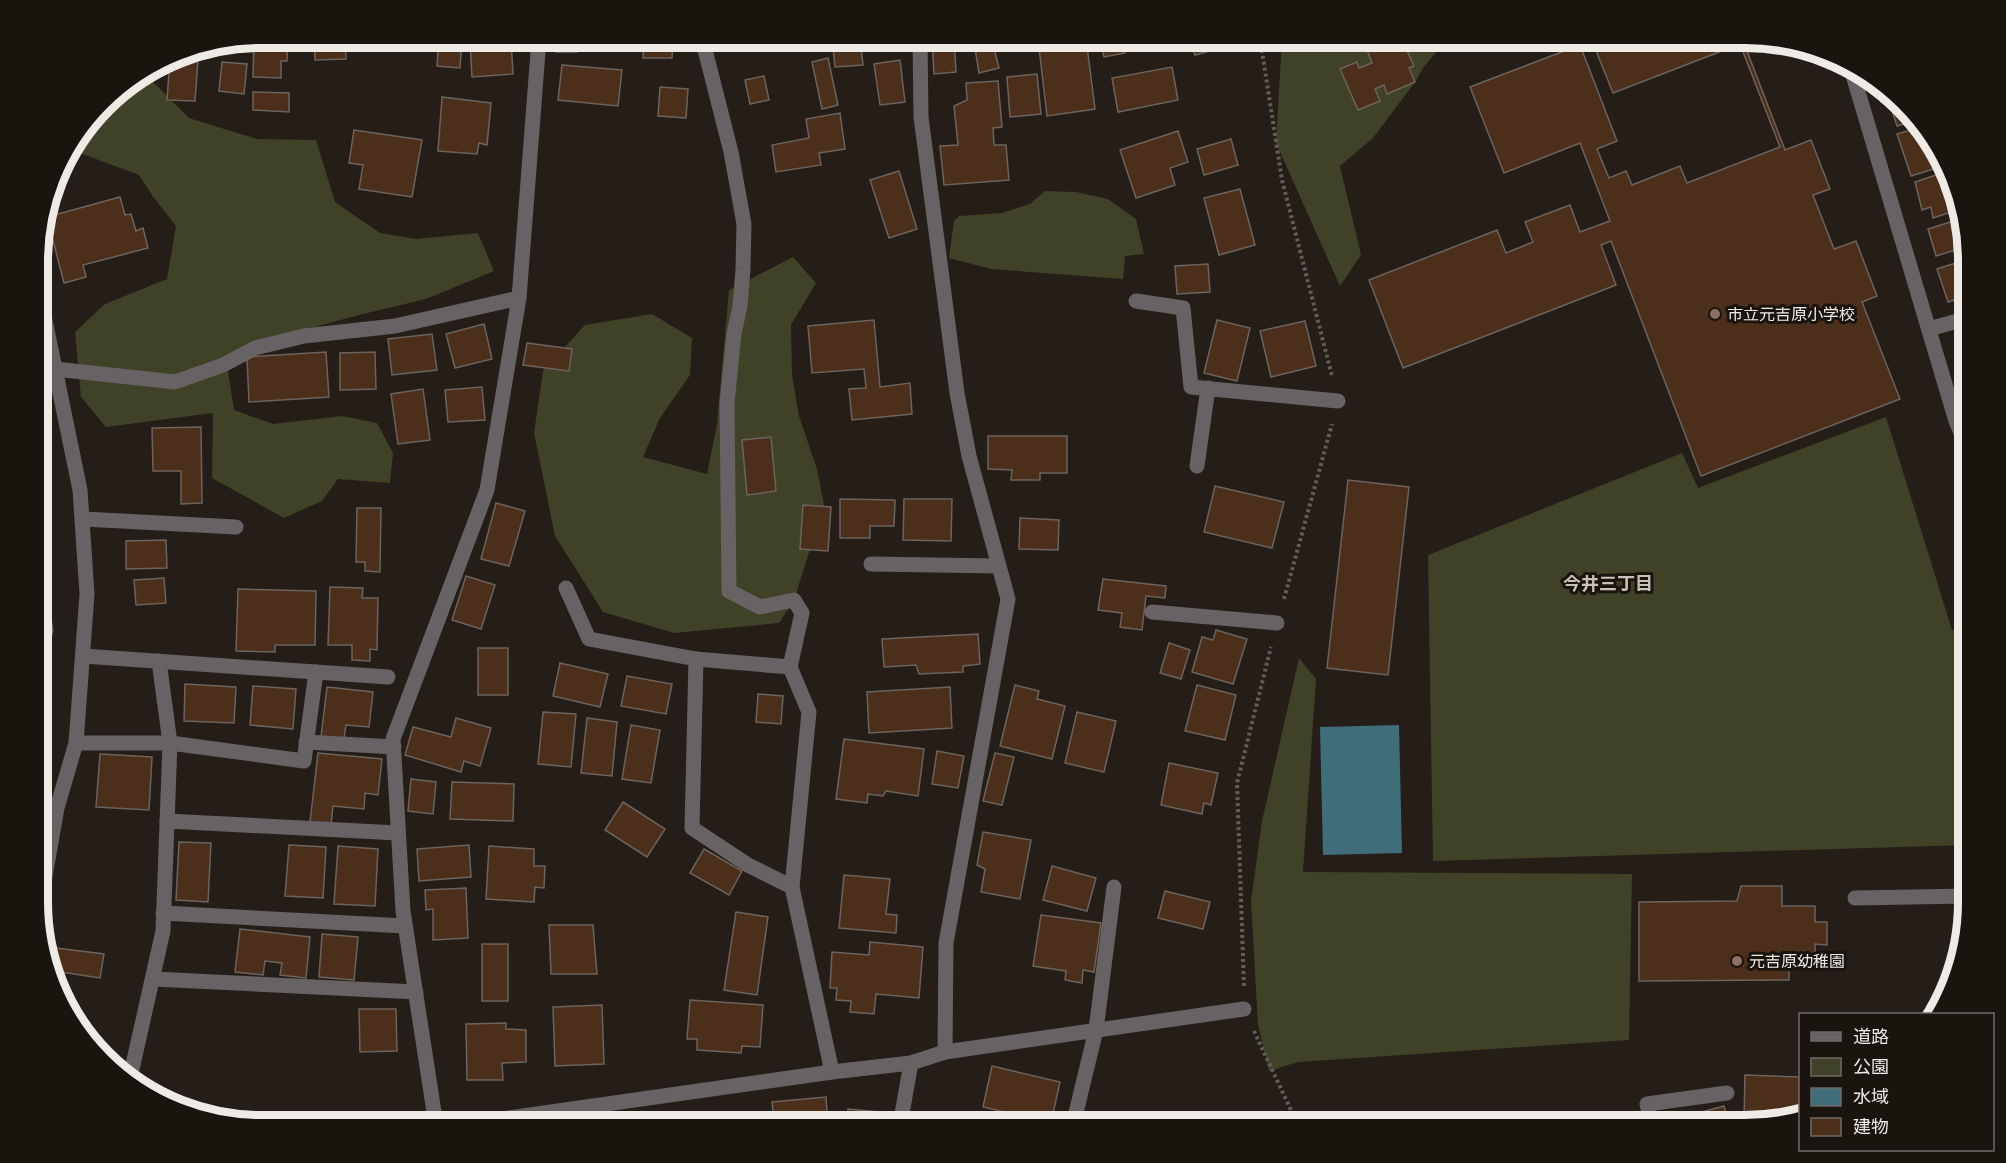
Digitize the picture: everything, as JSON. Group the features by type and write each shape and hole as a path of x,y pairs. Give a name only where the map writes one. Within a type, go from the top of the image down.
{"street":[{"path":"434,1115 405,926 393,739 487,490 519,298 537,48"},
{"path":"705,48 731,152 744,224 740,306 734,334 727,403 729,591 760,608 794,600 802,613 790,667 809,712 792,887 832,1072"},
{"path":"920,48 921,117 957,393 969,456 1008,599 946,943 945,1052"},
{"path":"1854,79 1958,426"},
{"path":"55,369 175,382 223,365 255,348 304,336 395,326 519,298"},
{"path":"1136,301 1183,308 1191,387 1338,401"},
{"path":"1929,329 1958,321"},
{"path":"48,335 80,490 87,594 76,743 57,808 48,860"},
{"path":"1197,466 1208,388"},
{"path":"83,519 236,527"},
{"path":"872,564 998,566"},
{"path":"566,588 589,639 696,659 790,667"},
{"path":"1152,612 1277,623"},
{"path":"82,656 388,677"},
{"path":"696,659 692,828 748,865 792,887"},
{"path":"132,1071 163,931 170,743 159,661"},
{"path":"76,743 170,743 304,761 316,672"},
{"path":"306,742 394,747"},
{"path":"48,819 57,808"},
{"path":"167,821 398,833"},
{"path":"1075,1115 1096,1030 1114,887"},
{"path":"1855,898 1958,896"},
{"path":"163,913 405,926"},
{"path":"153,979 416,992"},
{"path":"529,1115 911,1063 945,1052 1244,1009"},
{"path":"902,1115 911,1063"},
{"path":"1650,1115 1647,1104 1726,1093"}],"path":[{"path":"1261,48 1281,180 1338,401 1277,623 1237,783 1244,1009 1293,1115"}],"green space":[{"path":"1281,48 1440,48 1373,138 1340,166 1361,255 1340,286 1276,143"},
{"path":"151,80 189,118 257,139 316,140 335,202 380,233 416,239 478,233 494,271 426,299 259,342 227,364 234,410 273,424 342,416 377,423 393,453 390,483 338,479 322,501 284,518 212,478 213,413 106,427 81,397 75,332 105,304 167,279 176,226 139,175 79,152 101,121 131,92"},
{"path":"1045,191 1076,192 1108,199 1136,219 1144,254 1125,256 1123,279 991,269 949,258 954,221 959,216 1002,213 1030,204"},
{"path":"793,257 816,283 791,325 792,375 799,416 817,469 824,505 794,600 779,623 674,633 603,612 555,536 534,433 543,371 585,325 652,314 692,338 690,375 660,418 643,457 707,474 717,424 729,290"},
{"path":"1886,417 1952,630 1958,630 1958,647 1955,640 1958,649 1958,845 1433,861 1428,555 1682,453 1698,488"},
{"path":"1299,658 1316,679 1303,872 1632,874 1629,1040 1298,1062 1269,1071 1258,1025 1251,901 1262,821"}],"water":[{"path":"1399,725 1402,853 1323,855 1320,727"}],"building":[{"path":"254,48 288,48 287,61 281,61 281,78 253,77"},
{"path":"314,48 345,48 346,59 315,60"},
{"path":"429,48 461,48 460,68 437,66 438,51 429,50"},
{"path":"470,48 512,48 513,74 472,77"},
{"path":"556,48 578,48 577,52 556,52"},
{"path":"644,48 672,48 672,58 643,58"},
{"path":"833,48 861,48 863,65 835,67"},
{"path":"933,48 955,48 956,72 934,74"},
{"path":"975,48 994,48 999,68 979,73"},
{"path":"1039,48 1087,48 1095,109 1047,116"},
{"path":"1102,48 1124,48 1125,53 1104,57"},
{"path":"1193,48 1221,48 1195,55"},
{"path":"1406,48 1414,66 1409,68 1415,82 1387,94 1384,85 1375,89 1380,101 1358,110 1340,69 1357,62 1359,68 1372,63 1367,50"},
{"path":"1572,48 1581,48 1617,141 1597,149 1609,178 1626,171 1632,185 1680,166 1687,183 1780,147 1742,48 1746,48 1785,150 1811,140 1830,189 1813,195 1834,249 1856,241 1877,296 1862,302 1900,399 1701,476 1611,241 1601,245 1616,285 1403,368 1369,280 1497,230 1506,253 1533,242 1525,222 1570,205 1580,232 1610,221 1580,143 1504,173 1470,87"},
{"path":"1595,48 1730,48 1613,93"},
{"path":"828,58 838,105 822,109 812,62"},
{"path":"192,60 198,60 195,101 167,100 169,69"},
{"path":"900,60 905,102 880,105 874,64"},
{"path":"222,62 247,64 244,94 219,91"},
{"path":"562,65 622,70 618,106 558,100"},
{"path":"1172,67 1178,100 1118,112 1112,78"},
{"path":"1037,74 1041,114 1010,117 1007,77"},
{"path":"764,76 769,100 750,104 745,80"},
{"path":"998,81 1002,127 993,128 994,145 1006,145 1009,180 944,185 940,146 958,145 954,106 967,100 966,83"},
{"path":"660,87 688,89 686,118 658,116"},
{"path":"253,92 289,93 289,112 253,110"},
{"path":"442,97 491,103 487,145 479,143 477,154 438,151"},
{"path":"1891,107 1907,123 1897,126"},
{"path":"840,113 845,149 819,153 821,165 776,172 772,145 809,138 806,119"},
{"path":"1913,129 1936,168 1911,176 1897,134"},
{"path":"354,130 422,140 412,197 359,189 363,165 349,163"},
{"path":"1178,131 1188,162 1170,168 1175,185 1136,198 1120,150"},
{"path":"1231,139 1238,165 1204,175 1197,149"},
{"path":"899,171 917,229 889,238 870,180"},
{"path":"1939,174 1952,212 1933,218 1931,207 1922,210 1915,182"},
{"path":"1240,189 1255,245 1219,255 1204,198"},
{"path":"120,197 125,215 131,214 136,231 143,228 148,248 83,265 86,277 64,283 50,231 53,215"},
{"path":"1954,221 1958,249 1936,256 1928,229"},
{"path":"1958,262 1958,299 1948,302 1937,269"},
{"path":"1208,264 1210,292 1177,294 1175,266"},
{"path":"874,320 880,387 910,383 912,414 852,420 849,389 866,388 864,369 812,373 808,326"},
{"path":"1217,320 1250,328 1237,381 1204,373"},
{"path":"1305,321 1316,366 1271,377 1260,331"},
{"path":"484,324 492,359 455,368 446,334"},
{"path":"432,334 437,370 392,375 388,339"},
{"path":"527,343 572,349 569,371 523,365"},
{"path":"326,352 329,397 249,402 247,357"},
{"path":"375,352 376,389 340,390 340,353"},
{"path":"482,387 485,420 448,422 445,390"},
{"path":"423,389 430,440 398,444 391,394"},
{"path":"201,427 202,503 181,504 181,471 153,471 152,428"},
{"path":"988,436 1067,436 1067,473 1040,473 1040,480 1011,480 1012,470 988,469"},
{"path":"771,437 776,491 747,495 742,440"},
{"path":"1348,480 1409,487 1388,675 1327,668"},
{"path":"1215,486 1284,502 1272,548 1204,532"},
{"path":"840,499 895,500 894,526 870,526 870,538 840,538"},
{"path":"904,499 952,499 951,541 903,540"},
{"path":"496,503 525,511 509,566 481,559"},
{"path":"803,505 831,507 828,551 800,549"},
{"path":"357,508 381,508 380,572 365,571 365,562 356,562"},
{"path":"1020,518 1059,520 1058,550 1019,549"},
{"path":"166,540 167,568 126,569 126,541"},
{"path":"466,576 495,585 481,629 452,620"},
{"path":"164,578 166,603 136,605 134,580"},
{"path":"1103,579 1166,586 1165,598 1146,596 1142,630 1120,627 1122,613 1098,610"},
{"path":"330,587 363,588 362,598 378,598 377,650 370,649 370,661 352,660 352,645 328,645"},
{"path":"238,589 316,591 315,645 275,645 275,652 236,651"},
{"path":"1216,630 1247,639 1233,684 1192,672 1202,637 1213,640"},
{"path":"978,634 980,664 963,666 963,672 919,674 916,665 884,667 882,639"},
{"path":"1169,643 1190,650 1181,679 1160,673"},
{"path":"478,648 508,648 508,695 478,695"},
{"path":"560,663 608,674 600,707 553,696"},
{"path":"627,676 672,684 666,714 621,706"},
{"path":"185,684 236,687 234,723 184,721"},
{"path":"1015,685 1039,691 1037,699 1065,706 1052,759 1000,746"},
{"path":"1197,685 1236,695 1225,740 1185,731"},
{"path":"253,686 296,689 293,729 250,725"},
{"path":"327,687 373,692 369,727 346,725 344,739 321,737"},
{"path":"950,687 952,728 869,733 867,692"},
{"path":"758,694 783,696 781,724 756,722"},
{"path":"543,712 576,714 571,767 538,764"},
{"path":"1077,712 1116,721 1104,772 1065,763"},
{"path":"456,718 491,728 480,766 464,761 461,772 405,755 413,727 451,737"},
{"path":"587,718 617,722 612,776 581,773"},
{"path":"631,725 660,730 651,783 622,779"},
{"path":"844,739 924,749 918,796 886,791 883,796 868,794 867,803 836,799"},
{"path":"937,751 964,756 958,788 932,784"},
{"path":"318,753 382,759 378,795 365,793 364,809 333,806 331,825 310,822"},
{"path":"995,753 1014,757 1002,805 983,801"},
{"path":"100,754 152,757 149,810 96,807"},
{"path":"1169,763 1218,773 1211,805 1204,803 1202,814 1161,805"},
{"path":"411,779 436,782 433,814 408,811"},
{"path":"452,782 514,784 513,821 450,819"},
{"path":"623,802 665,829 647,857 605,830"},
{"path":"983,832 1031,840 1020,899 981,892 985,869 977,865"},
{"path":"179,842 211,843 208,902 176,900"},
{"path":"289,845 326,847 323,898 285,896"},
{"path":"469,845 471,877 419,881 417,849"},
{"path":"338,846 378,849 375,906 334,904"},
{"path":"489,846 534,849 534,866 545,866 544,888 535,887 534,902 486,899"},
{"path":"704,849 742,871 729,895 690,873"},
{"path":"1052,866 1096,878 1087,911 1043,900"},
{"path":"844,875 890,879 886,914 897,915 896,933 839,928"},
{"path":"1741,886 1782,886 1782,906 1815,906 1815,922 1827,922 1827,945 1815,944 1815,960 1789,960 1789,980 1639,981 1639,902 1737,901"},
{"path":"466,888 468,938 433,940 433,909 426,910 425,890"},
{"path":"1165,891 1210,902 1203,929 1158,918"},
{"path":"736,912 768,917 757,995 724,990"},
{"path":"1041,915 1101,923 1094,972 1083,970 1082,983 1065,980 1066,971 1033,966"},
{"path":"549,925 593,925 597,974 551,974"},
{"path":"240,929 310,937 306,978 280,975 282,963 265,961 263,975 235,972"},
{"path":"322,934 358,937 354,980 319,977"},
{"path":"870,942 923,947 919,998 876,994 874,1014 850,1012 851,1001 836,1000 837,988 830,988 832,952 869,955"},
{"path":"482,944 508,944 508,1001 482,1001"},
{"path":"56,948 104,954 100,978 60,972 55,956"},
{"path":"690,1000 763,1005 760,1047 742,1046 741,1053 697,1050 697,1039 687,1039"},
{"path":"602,1005 604,1064 555,1066 553,1007"},
{"path":"359,1009 396,1009 397,1051 360,1052"},
{"path":"506,1023 506,1029 526,1030 526,1062 502,1063 503,1080 467,1080 466,1024"},
{"path":"992,1066 1060,1082 1053,1115 1017,1115 983,1107"},
{"path":"1745,1075 1799,1077 1799,1108 1759,1115 1744,1115"},
{"path":"826,1097 827,1115 773,1115 772,1102"},
{"path":"1724,1106 1726,1115 1691,1115"},
{"path":"848,1109 880,1112 880,1115 848,1115"}],"place":[{"name":"市立元吉原小学校","path":"1715,314"},
{"name":"元吉原幼稚園","path":"1737,961"}],"district":[{"name":"今井三丁目","path":"1608,584"}]}
